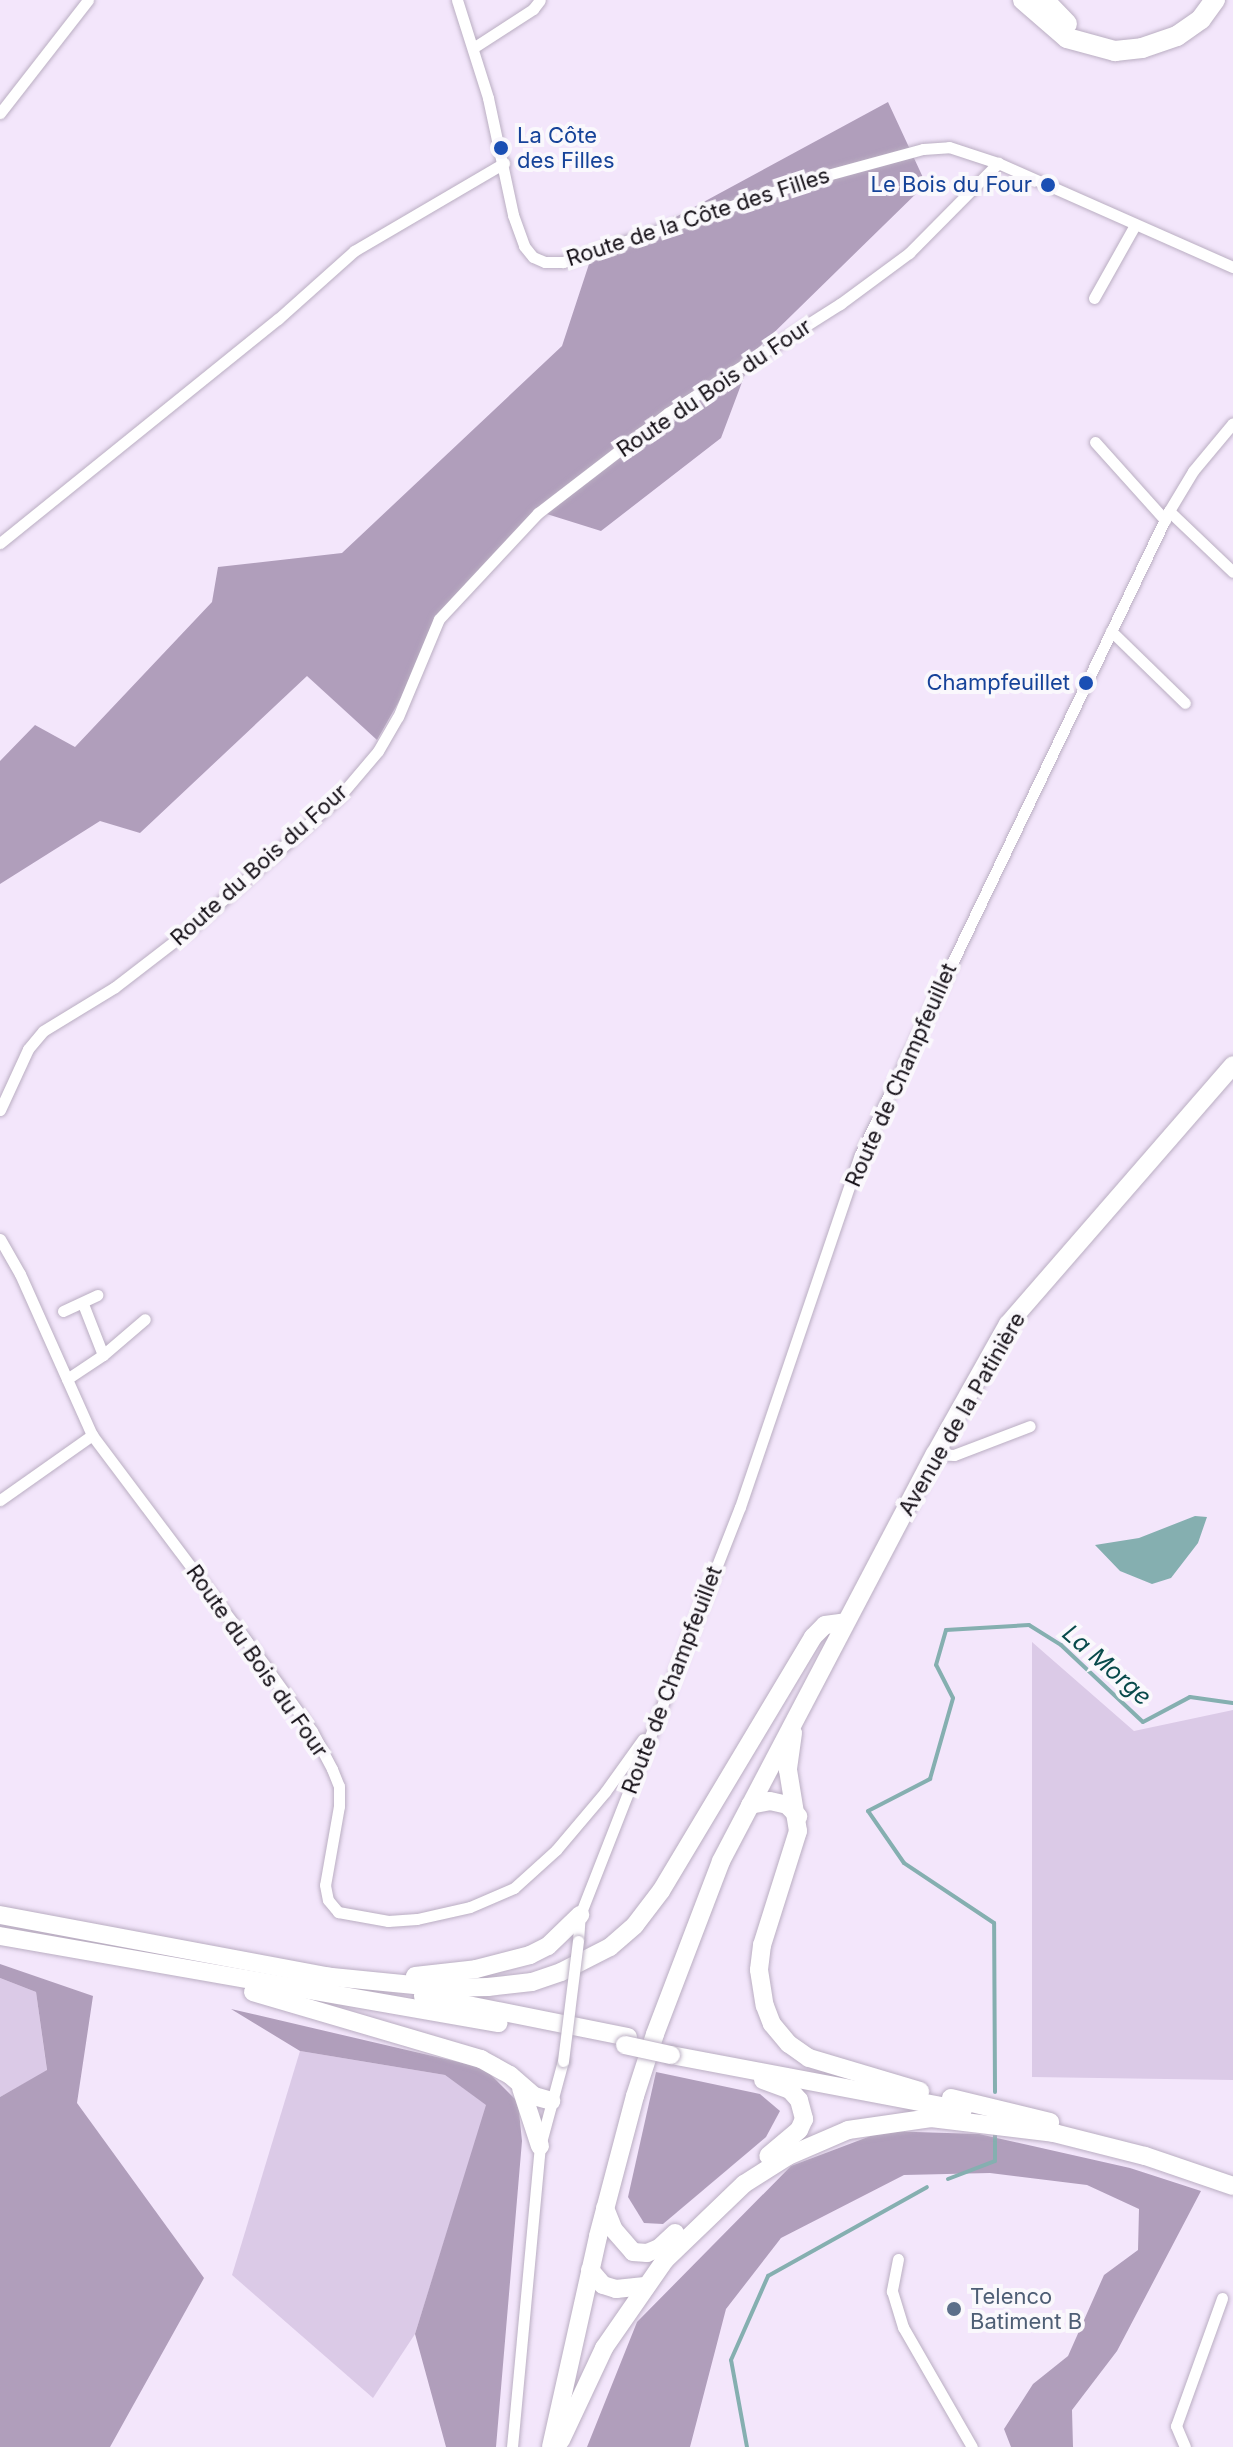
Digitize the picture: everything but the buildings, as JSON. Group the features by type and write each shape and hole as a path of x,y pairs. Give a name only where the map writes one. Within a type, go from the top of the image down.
{"highway":[{"path":"1023,0 1067,38 1115,51 1142,48 1177,36 1201,19 1214,0"},
{"path":"1044,0 1055,15 1077,30 1099,38 1120,40 1159,32 1214,0"}],"main road":[{"name":"Avenue de la Patinière","path":"551,2447 605,2208 655,2034 721,1861 935,1454 1008,1324 1233,1065"},
{"path":"322,1976 445,1988 532,1982 561,1972 610,1947 635,1925 661,1891 813,1637 825,1625 846,1622"},
{"path":"795,1719 788,1770 798,1816 798,1831 762,1945 761,1988 772,2024 789,2044 809,2058 923,2092 1148,2146 1233,2175"},
{"path":"750,1805 770,1801 787,1805 798,1816"},
{"path":"0,1915 322,1976 921,2101 1145,2156 1233,2186"},
{"path":"372,1979 447,1974 513,1962 548,1946 580,1915"},
{"path":"0,1936 626,2041"},
{"path":"142,1962 481,2059 534,2096 551,2101"},
{"path":"672,2050 923,2092"},
{"path":"605,2208 614,2230 633,2252 647,2253 659,2248 704,2204 799,2130 803,2111 790,2090 672,2050"},
{"path":"518,2082 540,2146"},
{"path":"559,2447 604,2348 645,2286 703,2219 744,2184 788,2156 848,2130 931,2118 1055,2133"},
{"path":"590,2270 603,2285 616,2289 645,2286"}],"street":[{"path":"0,113 88,0"},
{"path":"0,543 278,319 354,251 504,163 457,0"},
{"path":"473,48 533,9 540,0"},
{"name":"Route de la Côte des Filles","path":"504,163 513,215 524,246 533,257 545,262 563,262 809,180 923,149 949,147 998,163 1233,267"},
{"name":"Route du Bois du Four","path":"0,1110 28,1049 43,1031 115,987 189,930 339,797 378,751 398,717 439,619 538,513 668,413 840,304 909,253 998,163"},
{"path":"1094,298 1135,225"},
{"name":"Route de Champfeuillet","path":"512,2447 540,2146 563,2061 580,1915 740,1507 860,1155 1167,515 1193,471 1233,423"},
{"path":"1095,442 1167,515 1233,572"},
{"path":"1111,631 1185,703"},
{"name":"Route du Bois du Four","path":"0,1239 20,1274 92,1435 285,1693 312,1731 332,1769 339,1786 339,1806 325,1885 328,1900 338,1912 388,1921 417,1919 470,1907 514,1888 556,1850 605,1792 653,1726"},
{"path":"63,1311 98,1295"},
{"path":"83,1304 103,1355"},
{"path":"67,1379 103,1355 145,1319"},
{"path":"935,1454 954,1455 1030,1426"},
{"path":"0,1500 92,1435"},
{"path":"898,2259 892,2291 903,2327 972,2447"},
{"path":"1185,2447 1176,2426 1222,2298"}],"shaded area":[{"path":"888,102 926,184 753,353 721,438 601,531 534,510 445,620 377,740 307,676 140,833 100,821 0,884 0,761 35,725 75,747 212,602 218,567 342,553 562,346 589,264"},
{"path":"1195,1516 1207,1517 1198,1543 1171,1578 1152,1584 1120,1571 1095,1545 1139,1538"},
{"path":"1032,1642 1134,1731 1233,1710 1233,2080 1032,2077"},
{"path":"0,1964 93,1996 77,2103 204,2278 110,2447 0,2447 0,2097 47,2070 36,1992 0,1978"},
{"path":"0,1978 36,1992 47,2071 0,2097"},
{"path":"231,2009 484,2068 518,2102 522,2141 496,2447 446,2447 415,2334 486,2105 445,2075 300,2051"},
{"path":"300,2051 445,2075 487,2105 415,2334 373,2398 232,2275"},
{"path":"656,2072 760,2094 780,2111 766,2137 663,2224 644,2223 628,2197"},
{"path":"884,2131 979,2134 1130,2168 1201,2191 1117,2351 1072,2410 1073,2447 1011,2447 1004,2429 1033,2384 1068,2356 1104,2275 1138,2250 1139,2209 1087,2185 990,2173 904,2175 781,2238 726,2309 690,2447 587,2447 637,2322 791,2166"}],"waterway":[{"name":"La Morge","path":"995,2092 994,1923 904,1863 868,1811 930,1779 953,1698 936,1665 946,1630 1029,1625 1061,1645 1143,1722 1190,1697 1233,1703"},
{"name":"La Morge","path":"948,2179 995,2161 995,2132"},
{"name":"La Morge","path":"747,2447 731,2360 768,2276 927,2187"}],"place":[{"name":"La Côte des Filles","path":"501,148"},
{"name":"Le Bois du Four","path":"1048,185"},
{"name":"Champfeuillet","path":"1086,683"},
{"name":"Telenco Batiment B","path":"954,2309"}]}
